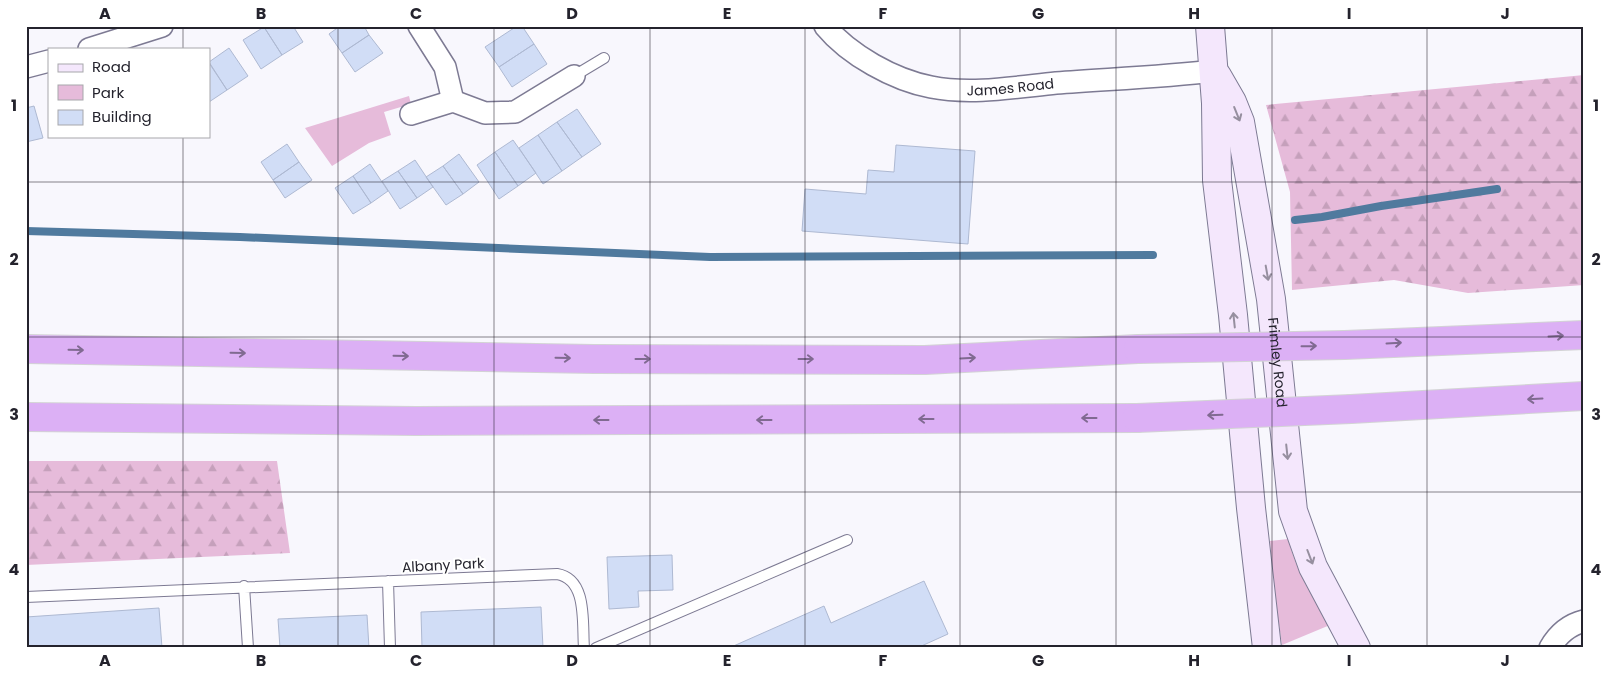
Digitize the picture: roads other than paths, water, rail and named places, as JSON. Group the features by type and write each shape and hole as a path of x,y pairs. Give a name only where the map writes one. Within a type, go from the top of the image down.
{"highway":[{"path":"26,349 594,359 926,360 1138,349 1345,345 1584,335"},
{"path":"26,417 416,421 1137,418 1351,409 1584,396"}],"main road":[{"name":"Frimley Road","path":"1210,26 1214,71 1216,180 1233,315 1251,508 1267,648"},
{"name":"Frimley Road","path":"1214,71 1232,102 1240,122 1271,299 1293,511 1314,567 1356,648"}],"street":[{"path":"92,48 162,26"},
{"path":"419,26 445,67 453,101"},
{"name":"James Road","path":"824,26 834,37 857,55 901,78 932,88 955,90 993,89 1214,71"},
{"path":"26,67 48,61"},
{"path":"411,114 453,101 485,112 515,112 574,76"},
{"path":"1550,648 1565,629 1584,621"}],"lane":[{"path":"574,76 604,58"},
{"path":"596,648 847,540"},
{"name":"Albany Park","path":"26,597 244,586 562,574 570,580 579,593 584,648"},
{"path":"388,581 390,648"},
{"path":"244,586 248,648"}],"waterway":[{"path":"1295,220 1497,189"},
{"path":"26,231 240,237 710,257 1153,255"}]}
